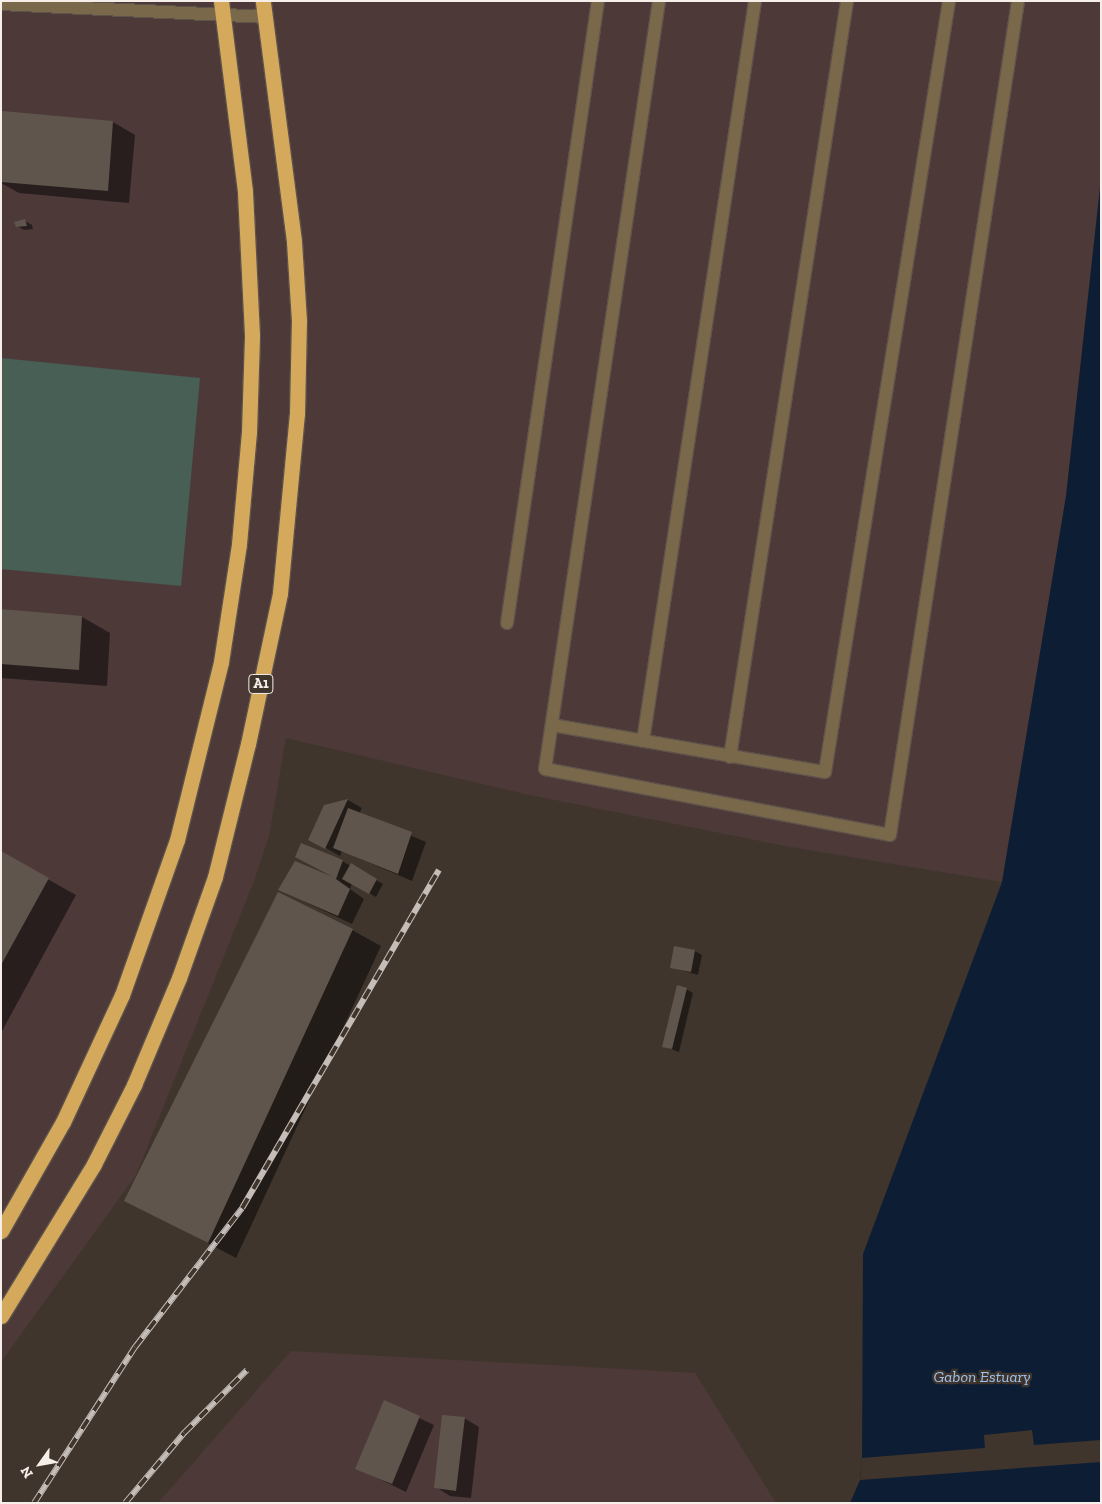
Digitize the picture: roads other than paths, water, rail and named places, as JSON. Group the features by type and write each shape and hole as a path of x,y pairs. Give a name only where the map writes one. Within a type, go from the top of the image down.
{"highway":[{"path":"1,1231 62,1122 122,995 177,840 221,662 239,544 249,432 252,335 245,191 221,1"},
{"name":"A1","path":"1,1316 94,1164 134,1085 179,978 215,876 248,744 278,602 298,414 299,322 294,242 263,1"}],"lane":[{"path":"507,623 598,1"},
{"path":"659,1 545,769 890,835 1018,1"},
{"path":"643,741 755,1"},
{"path":"730,757 847,1"},
{"path":"552,725 825,772 950,1"},
{"path":"1,4 224,17 266,17"}],"water":[{"name":"Gabon Estuary","path":"1101,179 1101,1503 850,1503 860,1480 862,1458 863,1254 1002,882 1066,496"}],"railway":[{"path":"34,1503 135,1347 242,1208 439,870"},
{"path":"125,1503 184,1433 247,1370"}]}
